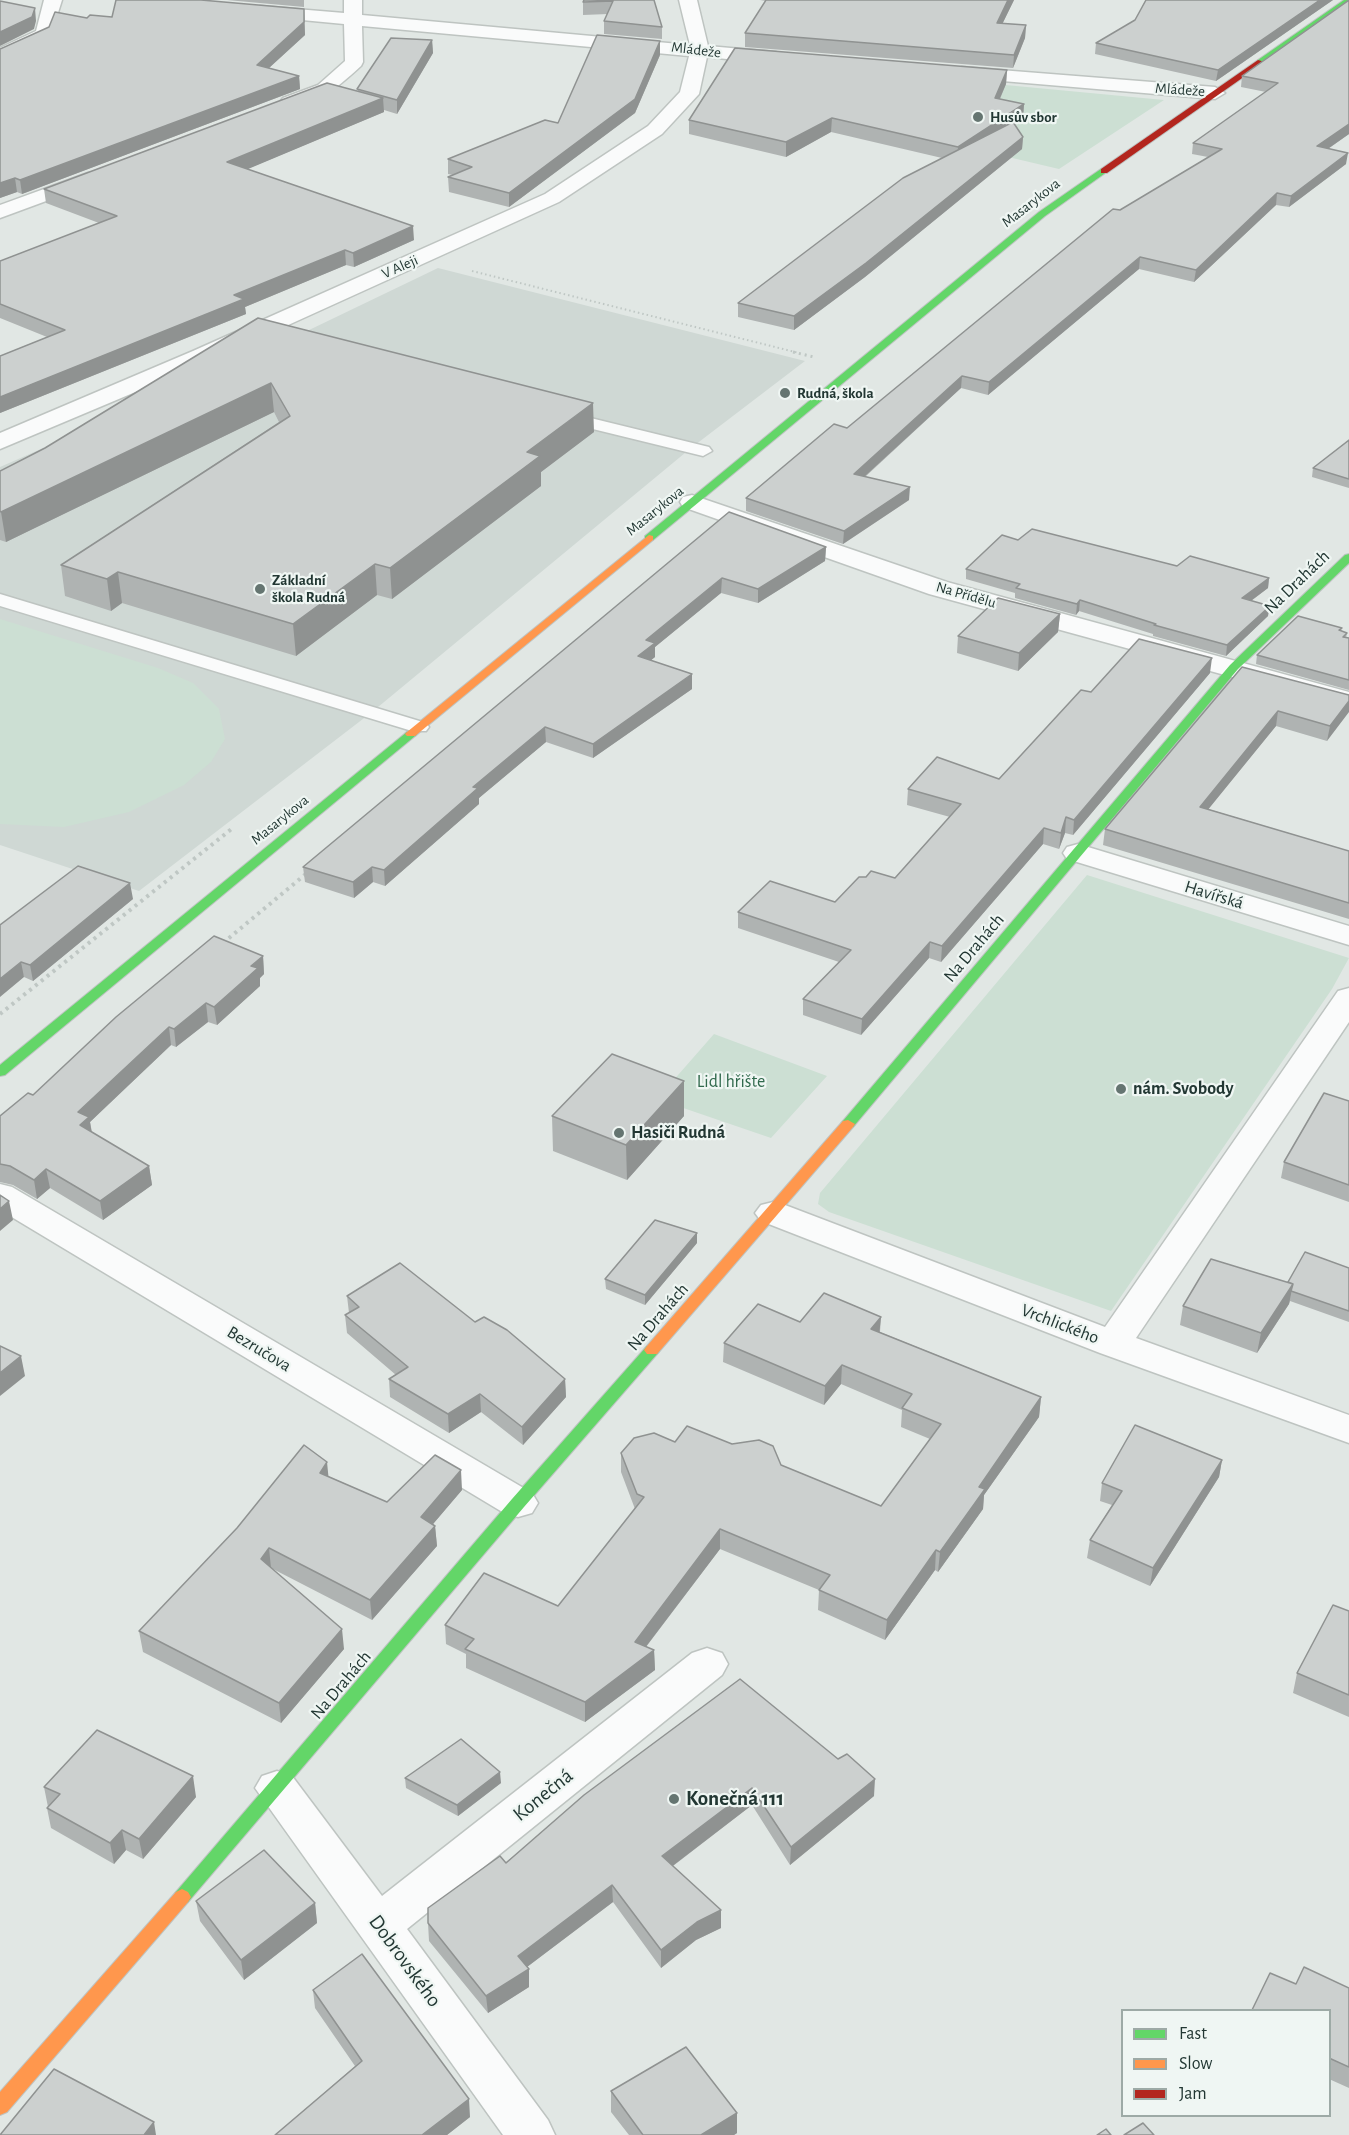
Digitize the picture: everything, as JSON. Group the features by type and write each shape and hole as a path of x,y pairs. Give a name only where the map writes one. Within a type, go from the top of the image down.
{"main road":[{"name":"Masarykova","path":"0,1072 1042,214 1349,0"},
{"name":"Na Drahách","path":"0,2106 277,1788 518,1503 773,1213 1234,667 1349,557"}],"street":[{"path":"0,55 44,34 53,0"},
{"name":"V Aleji","path":"0,442 246,336 552,198 655,130 689,94 700,50 688,0"},
{"name":"Mládeže","path":"248,10 354,10 798,60"},
{"path":"269,110 325,89 354,62 354,10"},
{"name":"Mládeže","path":"939,71 1215,93"},
{"path":"0,212 101,174"},
{"name":"Na Přídělu","path":"692,502 938,588 1234,667 1349,701"},
{"name":"Havířská","path":"1078,853 1349,936"},
{"path":"1113,1344 1349,998"},
{"name":"Bezručova","path":"0,1195 518,1503"},
{"name":"Vrchlického","path":"773,1213 1113,1344 1349,1429"},
{"name":"Konečná","path":"379,1925 707,1664"},
{"name":"Dobrovského","path":"277,1788 531,2135"}],"lane":[{"path":"246,336 269,342"},
{"path":"543,411 702,451"},
{"path":"0,600 419,727"}],"path":[{"path":"421,258 855,368"},
{"path":"0,1014 235,826"},
{"path":"217,948 309,871"}],"shaded area":[{"name":"Základní škola Rudná","path":"438,268 805,361 691,448 372,712 139,891 0,845 0,467 280,344"}],"green space":[{"path":"900,75 1164,100 1059,169 898,131 998,134 1024,114 942,98"},
{"path":"0,619 158,668 193,683 219,709 225,739 211,762 184,785 129,812 64,827 0,824"},
{"name":"nám. Svobody","path":"1087,875 1349,958 1332,989 1111,1311 829,1212 818,1204 820,1193"},
{"name":"Lidl hřište","path":"714,1034 827,1076 771,1138 657,1099"}],"building":[{"path":"116,0 201,0 304,9 304,22 257,65 299,76 20,180 15,178 0,183 0,49 49,27 55,12 87,18 90,15 112,17"},
{"path":"584,0 654,0 662,27 604,21 613,1 583,2"},
{"path":"766,0 1008,0 997,23 1026,25 1014,55 745,33"},
{"path":"1146,0 1320,0 1218,70 1096,43 1135,20"},
{"path":"1349,0 1349,124 1317,146 1348,153 1291,196 1277,193 1196,270 1140,257 989,382 962,376 854,474 910,487 844,531 746,498 834,424 847,428 1113,209 1120,210 1222,149 1193,143 1278,83 1242,76"},
{"path":"0,1 35,8 32,17 0,32"},
{"path":"597,35 660,41 635,99 509,193 448,177 472,167 448,159 545,120 558,123"},
{"path":"391,38 432,40 397,100 357,89"},
{"path":"735,48 1007,70 995,98 1024,104 958,147 832,118 786,142 689,120"},
{"path":"327,83 383,98 227,162 413,226 353,253 345,250 234,295 244,299 0,397 0,356 65,330 0,304 0,261 117,216 44,189"},
{"path":"1013,122 1023,137 866,263 794,316 738,303 903,178"},
{"path":"258,318 593,403 527,452 540,456 390,568 375,564 293,624 118,572 107,579 61,565 290,416 271,383 0,511 0,471 45,448"},
{"path":"1349,440 1349,479 1313,468"},
{"path":"729,512 826,547 758,589 722,578 646,640 655,643 638,656 692,674 593,744 545,727 473,787 478,788 384,870 372,867 353,882 303,867"},
{"path":"1032,529 1177,566 1190,556 1269,578 1242,598 1270,606 1227,645 1154,625 1156,624 1080,600 1077,604 1016,588 1020,584 966,569 1002,535 1018,540"},
{"path":"998,598 1060,614 1019,653 958,636"},
{"path":"1298,616 1342,628 1339,630 1347,633 1343,637 1349,638 1349,680 1257,655"},
{"path":"1139,639 1212,658 1074,820 1066,817 1061,833 1044,828 942,946 930,942 862,1019 803,999 851,950 738,912 770,881 835,902 859,877 866,877 871,871 895,878 961,804 908,789 937,757 999,779 1081,690 1091,692"},
{"path":"1242,667 1349,695 1349,701 1330,726 1278,711 1200,807 1349,851 1349,903 1105,829"},
{"path":"78,866 130,883 30,965 21,962 0,979 0,925"},
{"path":"214,936 263,956 251,966 258,968 214,1007 206,1003 174,1029 169,1027 78,1112 89,1117 80,1125 149,1166 100,1201 46,1169 34,1180 10,1166 0,1164 0,1116 28,1093 33,1095 116,1017"},
{"path":"612,1054 684,1081 626,1145 552,1116"},
{"path":"1324,1093 1349,1101 1349,1185 1284,1162"},
{"path":"0,1195 9,1201 0,1209"},
{"path":"655,1220 697,1233 645,1295 605,1279"},
{"path":"1305,1252 1349,1268 1349,1311 1291,1291 1293,1284 1288,1282"},
{"path":"1211,1259 1293,1284 1261,1333 1183,1306"},
{"path":"400,1263 475,1322 484,1317 507,1330 565,1379 522,1427 480,1394 448,1414 389,1379 408,1367 345,1315 359,1307 347,1296"},
{"path":"824,1293 881,1317 871,1329 1041,1397 979,1487 985,1489 940,1552 936,1550 887,1620 819,1590 830,1575 720,1529 635,1642 654,1650 585,1702 465,1649 474,1639 445,1625 484,1573 558,1606 644,1497 637,1494 621,1453 634,1438 654,1433 675,1442 687,1426 732,1444 759,1440 773,1446 781,1465 881,1506 941,1424 902,1408 912,1394 842,1365 825,1386 724,1343 758,1304 800,1322"},
{"path":"0,1346 21,1356 0,1373"},
{"path":"1135,1425 1222,1460 1153,1568 1090,1540 1122,1491 1102,1483"},
{"path":"304,1445 327,1462 320,1473 387,1502 435,1455 461,1470 421,1517 435,1526 370,1600 269,1548 261,1559 342,1629 279,1703 139,1631 237,1528"},
{"path":"1333,1605 1349,1611 1349,1695 1297,1673"},
{"path":"740,1679 838,1759 847,1754 875,1779 791,1847 752,1788 662,1856 721,1910 697,1922 661,1950 612,1885 518,1956 529,1969 486,1996 428,1923 428,1908 500,1856 506,1863 584,1795"},
{"path":"97,1730 193,1776 139,1839 122,1830 110,1843 47,1808 60,1794 44,1787"},
{"path":"461,1739 500,1772 457,1805 405,1778"},
{"path":"264,1850 315,1903 241,1960 196,1901"},
{"path":"362,1954 469,2099 422,2135 275,2135 362,2061 313,1990"},
{"path":"1304,1967 1349,1988 1349,2067 1331,2059 1331,2009 1252,2009 1270,1973 1296,1984"},
{"path":"686,2047 737,2113 701,2135 643,2135 611,2091"},
{"path":"54,2069 154,2122 144,2135 0,2135"},
{"path":"1143,2123 1154,2135 1124,2135"},
{"path":"1106,2129 1111,2135 1097,2135"}],"traffic: fast":[{"path":"1261,62 1349,0"},
{"path":"649,538 1042,214 1104,171"},
{"path":"848,1124 1234,667 1349,557"},
{"path":"0,1072 411,734"},
{"path":"182,1897 518,1503 652,1350"}],"traffic: slow":[{"path":"411,734 649,538"},
{"path":"652,1350 848,1124"},
{"path":"0,2106 182,1897"}],"traffic: jam":[{"path":"1104,171 1261,62"}],"place":[{"name":"Husův sbor","path":"978,117"},
{"name":"Rudná, škola","path":"785,393"},
{"name":"Základní škola Rudná","path":"260,589"},
{"name":"nám. Svobody","path":"1121,1089"},
{"name":"Hasiči Rudná","path":"619,1133"},
{"name":"Konečná 111","path":"674,1799"}]}
